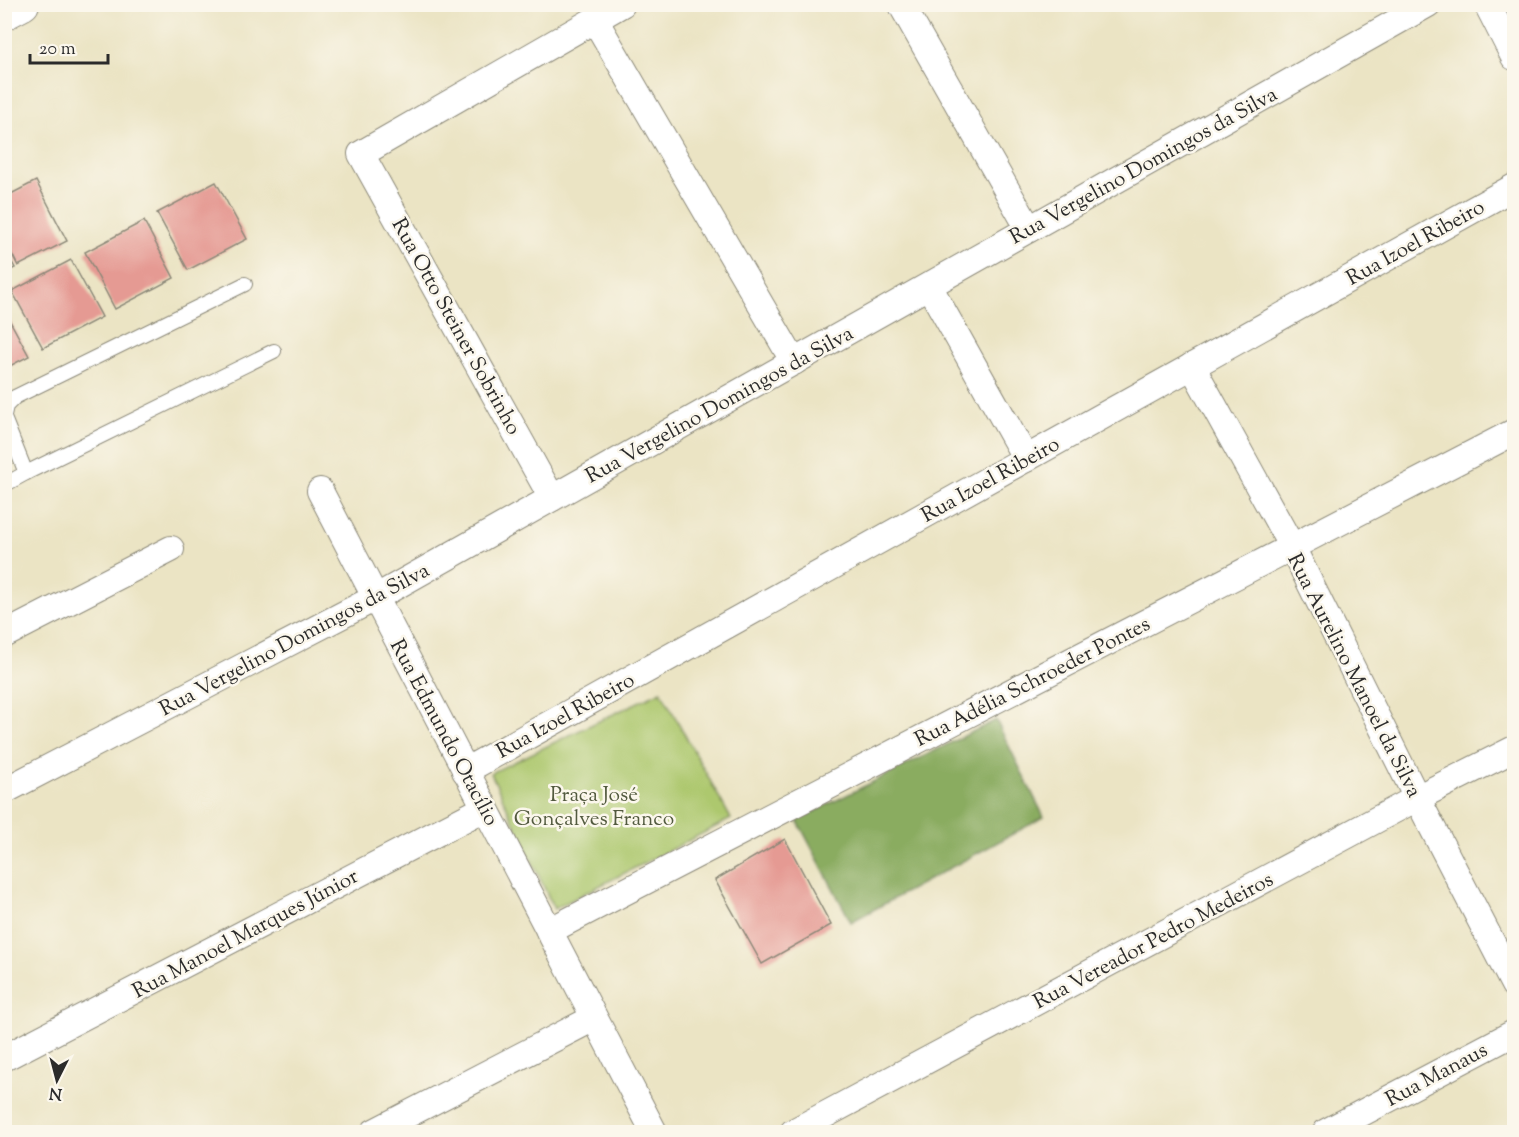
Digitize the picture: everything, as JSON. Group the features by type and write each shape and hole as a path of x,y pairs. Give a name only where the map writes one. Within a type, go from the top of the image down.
{"street":[{"path":"4,14 23,4"},
{"path":"622,4 595,20 794,362"},
{"path":"901,4 1029,229"},
{"name":"Rua Vergelino Domingos da Silva","path":"4,791 375,598 1428,4"},
{"path":"1487,4 1515,57"},
{"name":"Rua Otto Steiner Sobrinho","path":"552,498 361,154 595,20"},
{"name":"Rua Izoel Ribeiro","path":"465,771 1515,187"},
{"path":"929,286 1026,459"},
{"name":"Rua Aurelino Manoel da Silva","path":"1192,366 1292,547 1417,798 1515,985"},
{"name":"Rua Adélia Schroeder Pontes","path":"549,931 1515,432"},
{"name":"Rua Edmundo Otacílio","path":"320,490 654,1132"},
{"path":"4,635 171,549"},
{"name":"Rua Vereador Pedro Medeiros","path":"793,1132 1417,798 1515,749"},
{"name":"Rua Manoel Marques Júnior","path":"4,1058 485,808"},
{"path":"374,1132 594,1018"},
{"name":"Rua Manaus","path":"1326,1132 1515,1033"}],"lane":[{"path":"26,473 4,416 6,406 15,397 245,284"},
{"path":"4,485 274,351"}],"green space":[{"name":"Praça José Gonçalves Franco","path":"661,691 731,819 554,909 491,773"},
{"path":"996,720 1044,817 851,922 797,820"}],"building":[{"path":"36,181 67,241 18,266 5,240 5,197"},
{"path":"216,182 247,239 188,270 157,213"},
{"path":"144,221 174,278 115,309 85,252"},
{"path":"4,248 15,268 4,273"},
{"path":"71,260 102,317 43,348 12,291"},
{"path":"4,310 29,356 4,369"},
{"path":"785,839 831,925 762,964 715,880"}]}
